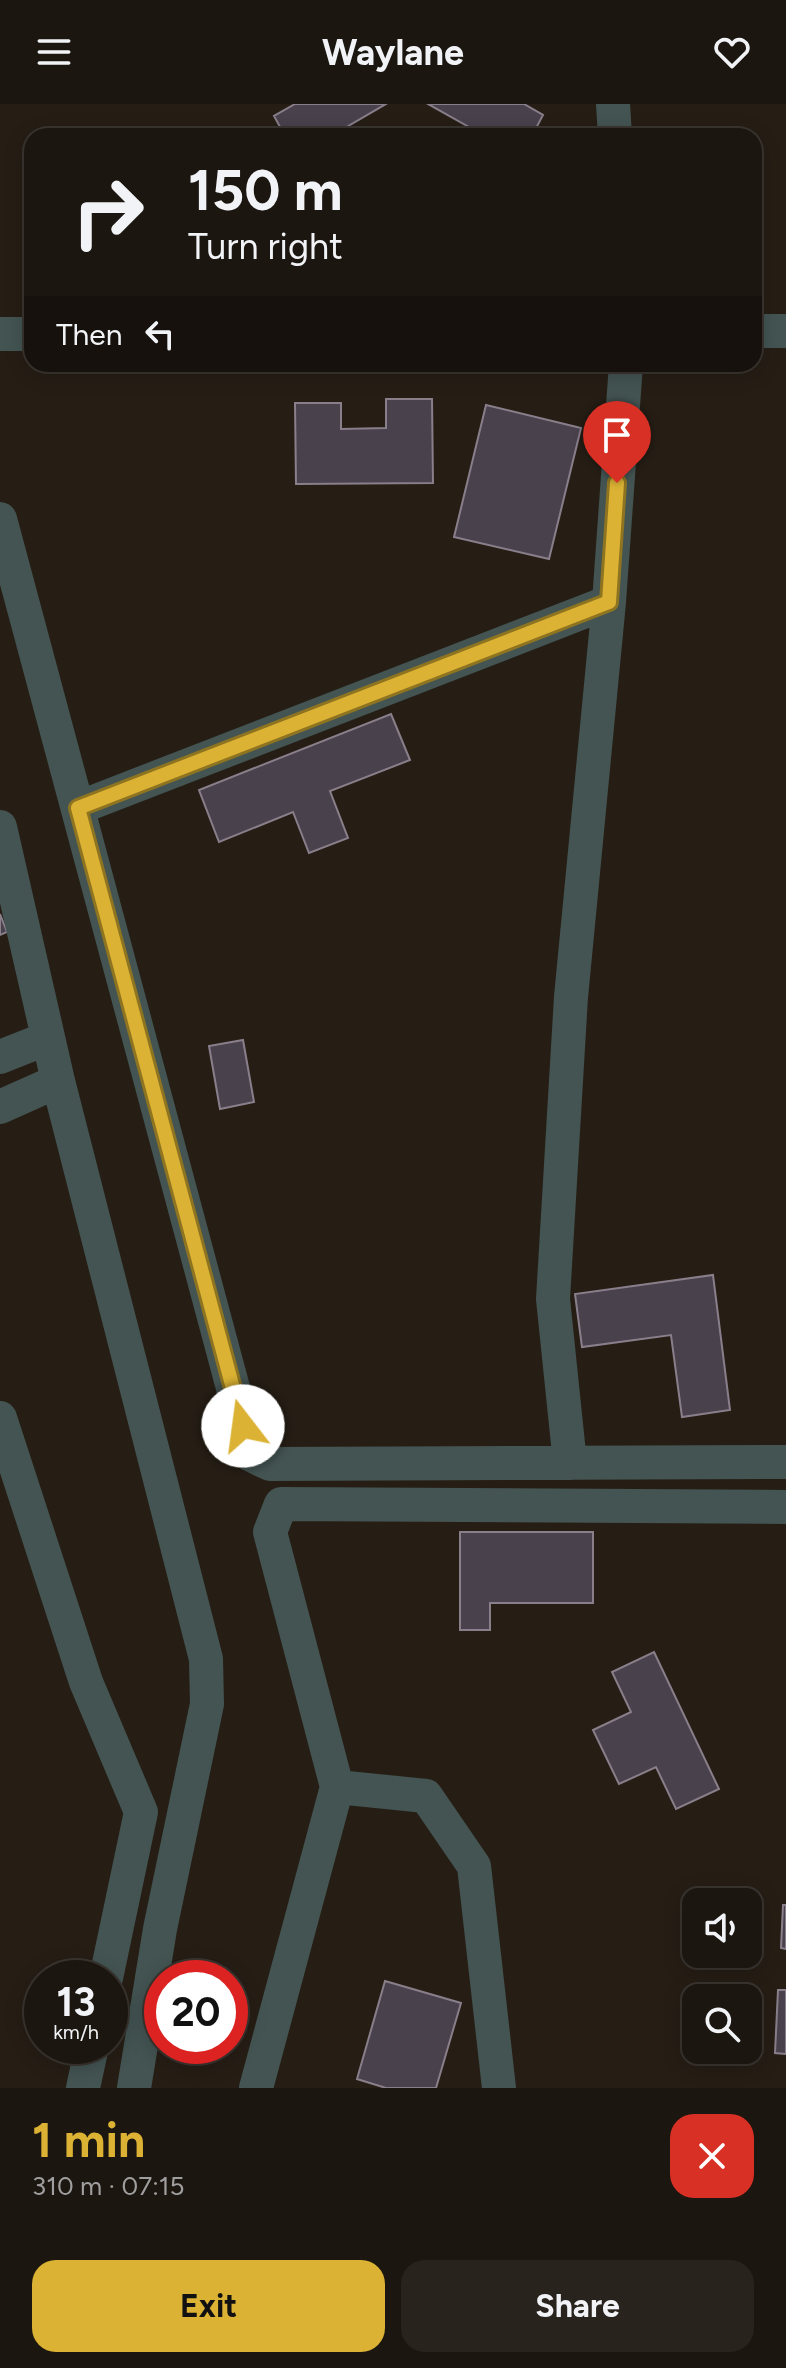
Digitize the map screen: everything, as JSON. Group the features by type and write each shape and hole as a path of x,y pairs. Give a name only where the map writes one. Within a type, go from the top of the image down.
{"lane":[{"path":"613,104 614,128"},
{"path":"762,331 786,331"},
{"path":"0,334 24,334"},
{"path":"570,1463 553,1299 571,997 609,602 625,372"},
{"path":"0,519 251,1455 270,1464 786,1462"},
{"path":"78,808 609,602"},
{"path":"0,827 58,1081 206,1659 207,1704 160,1929 134,2088"},
{"path":"0,1057 48,1038"},
{"path":"0,1107 58,1081"},
{"path":"0,1418 86,1682 141,1812 110,1960"},
{"path":"256,2088 337,1787 270,1532 281,1504 786,1507"},
{"path":"337,1787 426,1796 474,1866 499,2088"},
{"path":"83,2088 88,2064"}],"building":[{"path":"295,104 386,104 345,128 281,128 274,116"},
{"path":"428,104 524,104 543,115 536,128 471,128"},
{"path":"386,399 432,399 433,483 296,484 295,403 341,403 341,429 386,428"},
{"path":"486,405 581,428 549,559 454,537"},
{"path":"391,714 410,760 330,791 348,838 309,853 293,812 219,842 199,790"},
{"path":"0,914 7,932 0,935"},
{"path":"243,1040 254,1102 220,1109 209,1046"},
{"path":"713,1275 730,1410 682,1417 671,1335 582,1347 575,1294"},
{"path":"460,1532 593,1532 593,1603 490,1603 490,1630 460,1630"},
{"path":"654,1652 719,1789 676,1809 656,1767 619,1784 593,1730 631,1712 612,1672"},
{"path":"783,1905 786,1905 786,1949 781,1948"},
{"path":"385,1981 461,2003 436,2088 386,2088 357,2079"},
{"path":"778,1990 786,1990 786,2054 775,2053"}],"route":[{"path":"243,1426 78,808 609,602 617,483"}]}
